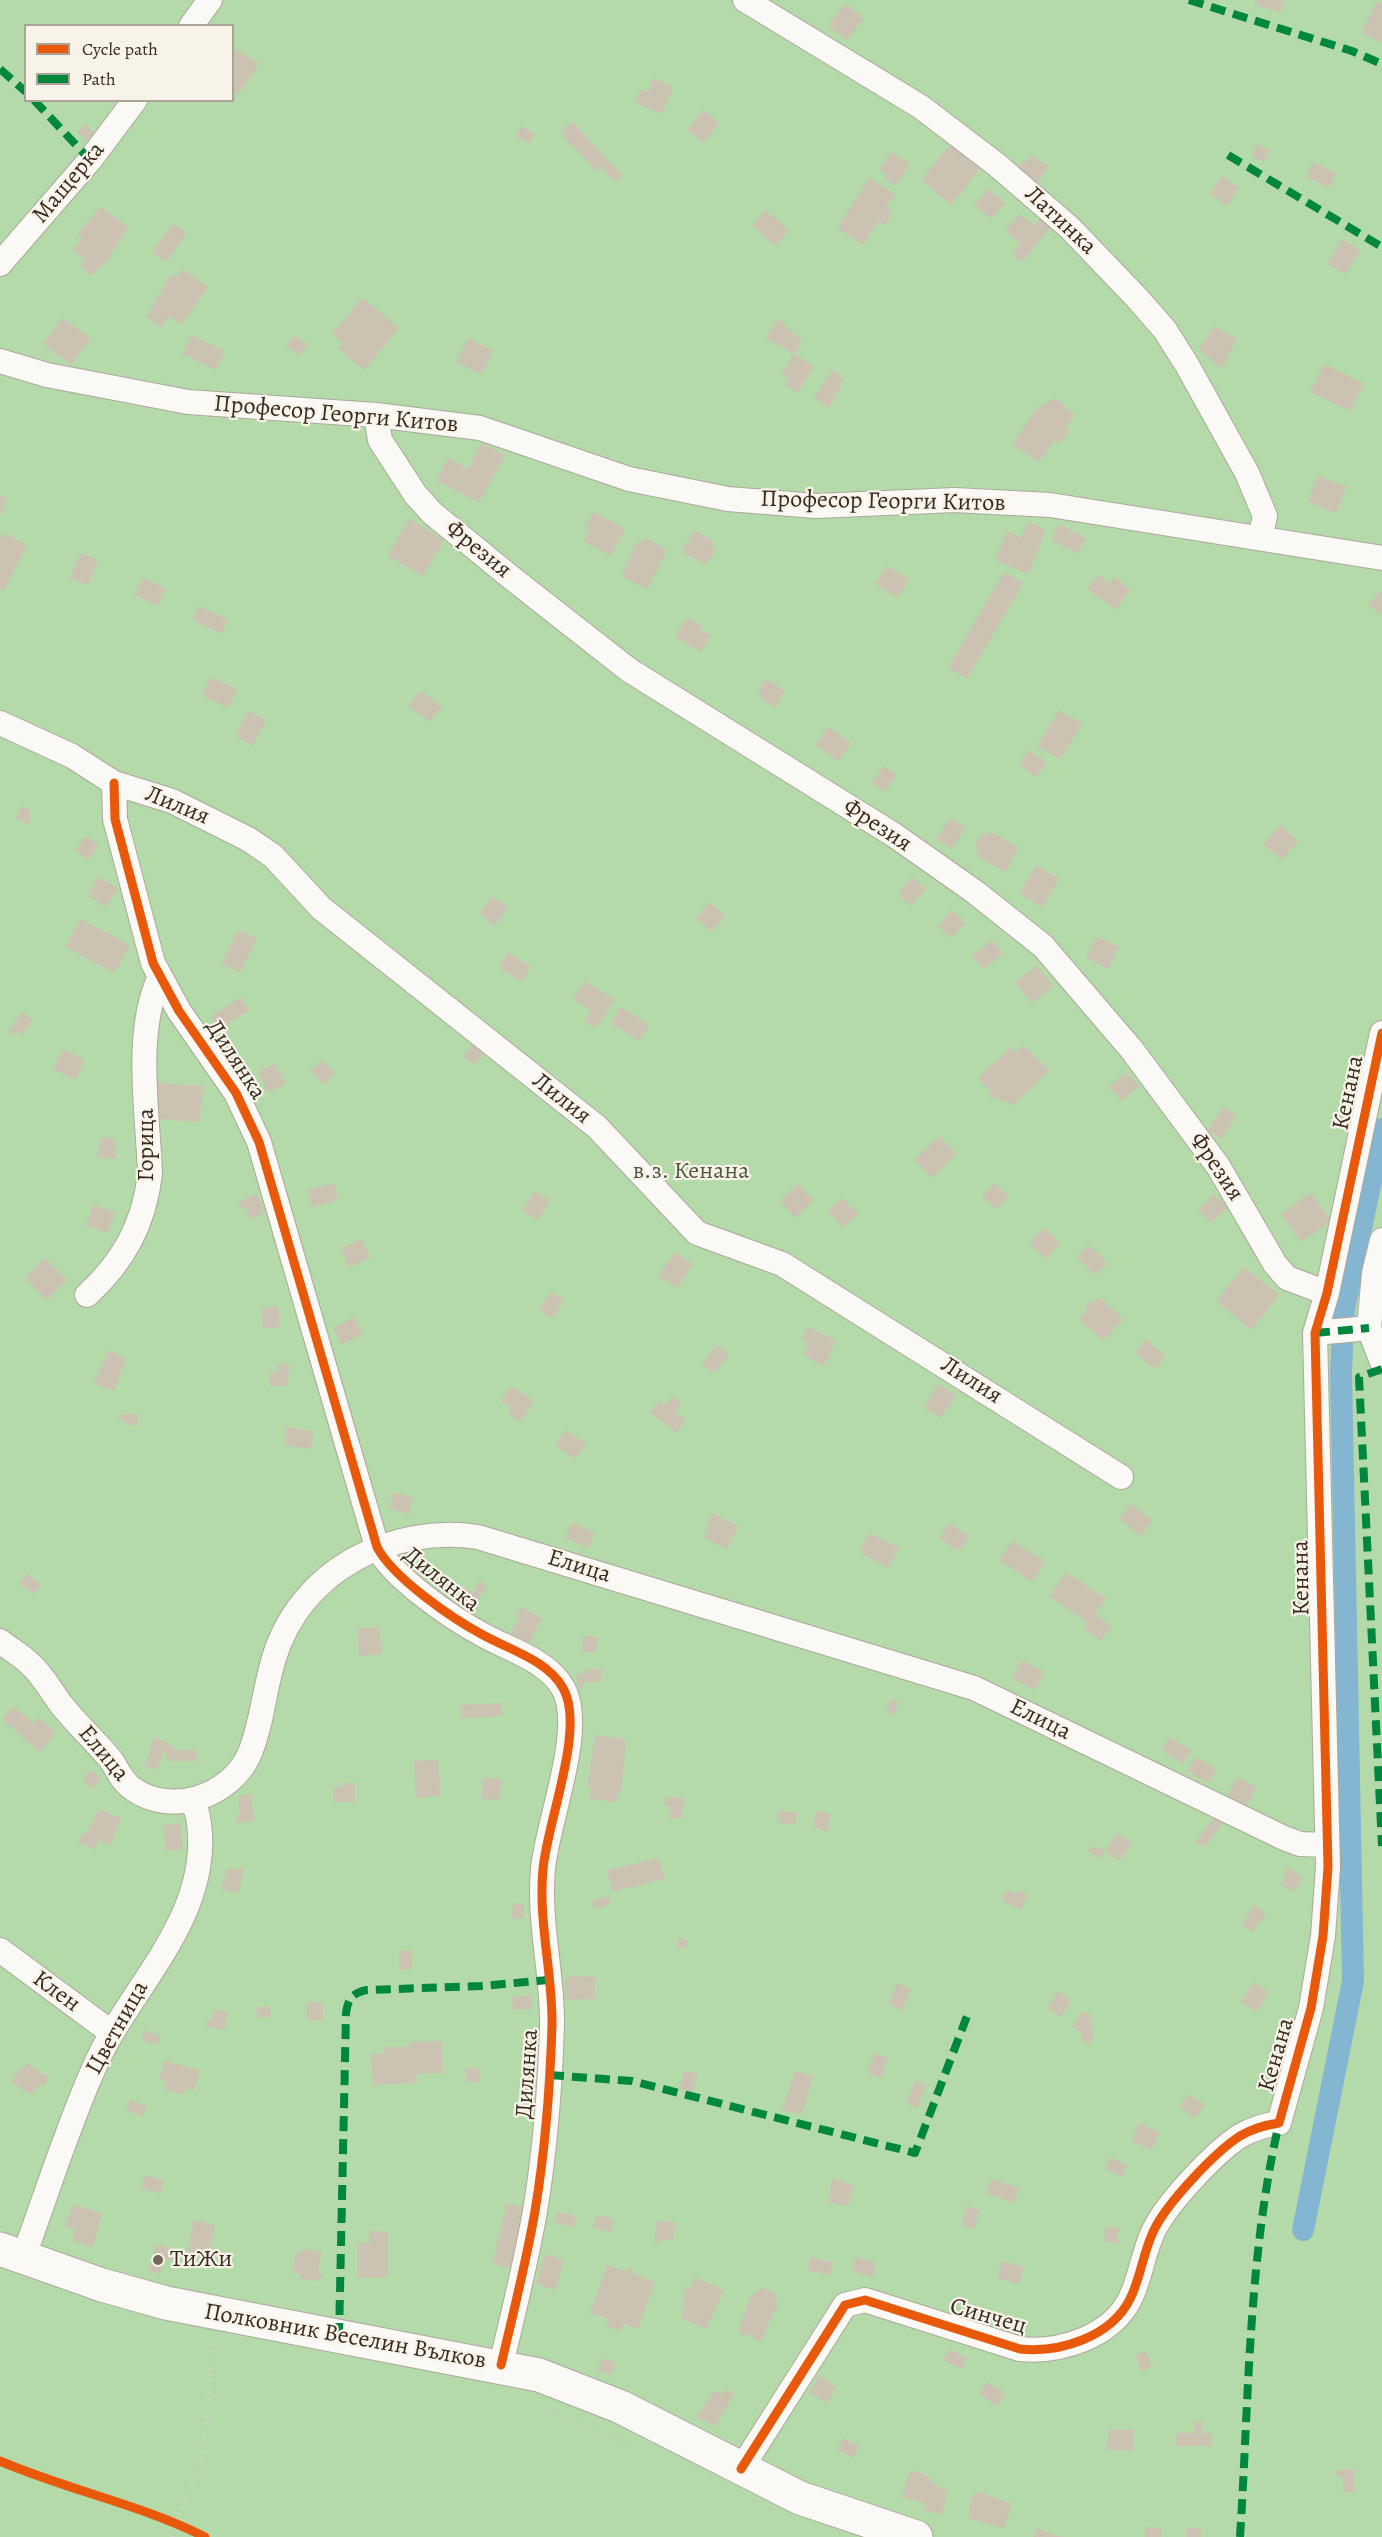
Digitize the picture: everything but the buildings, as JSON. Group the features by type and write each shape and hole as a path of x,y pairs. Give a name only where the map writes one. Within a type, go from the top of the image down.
{"main road":[{"name":"Полковник Веселин Вълков","path":"11,2254 123,2291 216,2314 339,2338 501,2365 539,2375 594,2395 800,2498 916,2537"}],"street":[{"path":"192,24 210,0"},
{"name":"Латинка","path":"745,0 921,107 997,165 1070,228 1165,330 1187,365 1242,464 1265,516 1260,538"},
{"name":"Мащерка","path":"0,264 90,160 134,102"},
{"name":"Професор Георги Китов","path":"0,360 47,375 188,402 376,415 480,428 629,479 728,499 816,506 955,500 1050,505 1382,558"},
{"name":"Фрезия","path":"376,415 380,440 415,494 432,513 522,586 629,670 894,835 975,892 1043,946 1132,1050 1218,1166 1275,1264 1287,1278 1327,1293"},
{"name":"Лилия","path":"0,723 72,756 114,783 172,801 221,824 273,856 321,908 597,1127 697,1233 782,1264 1121,1477"},
{"name":"Дилянка","path":"114,783 115,819 153,963 159,979 236,1093 259,1142 377,1547 391,1568 459,1620 547,1670 565,1691 572,1712 570,1735 547,1846 541,1893 552,2017 542,2163 534,2214 501,2365"},
{"name":"Горица","path":"87,1295 108,1275 127,1250 140,1222 148,1194 150,1174 146,1031 152,996 159,979"},
{"name":"Кенана","path":"1278,2123 1311,2008 1325,1910 1327,1845 1315,1333 1327,1293 1382,1033"},
{"path":"1382,1240 1374,1273 1370,1328 1382,1362"},
{"path":"1315,1333 1370,1328"},
{"name":"Елица","path":"0,1641 29,1663 133,1790 164,1800 190,1800 223,1786 248,1757 274,1658 299,1609 339,1569 377,1547 424,1535 478,1537 956,1681 1284,1838 1300,1844 1327,1845"},
{"name":"Цветница","path":"11,2254 112,2033 176,1929 191,1897 200,1844 197,1808 190,1800"},
{"name":"Клен","path":"0,1950 112,2033"},
{"name":"Синчец","path":"741,2469 845,2305 865,2300 1020,2349 1042,2349 1089,2337 1109,2326 1130,2300 1144,2251 1155,2228 1176,2198 1239,2137 1258,2128 1278,2123"}],"path":[{"path":"171,2537 204,2452 216,2314"},
{"path":"536,2405 635,2447"},
{"path":"165,2519 186,2527"}],"green space":[{"name":"в.з. Кенана","path":"0,0 1382,0 1382,2537 0,2537"}],"waterway":[{"path":"1303,2230 1353,1981 1341,1372 1344,1309 1382,1129"}],"marked path":[{"path":"1189,0 1352,51 1382,64"},
{"path":"0,69 24,90"},
{"path":"36,102 90,160"},
{"path":"1228,155 1382,247"},
{"path":"1315,1333 1369,1328"},
{"path":"1382,1369 1359,1377 1382,1846"},
{"path":"339,2338 346,2013 350,2000 354,1995 367,1990 481,1986 549,1980"},
{"path":"549,2075 632,2081 915,2153 969,2011"},
{"path":"1240,2537 1255,2277 1261,2225 1279,2123"}],"cycle path":[{"path":"114,783 115,819 153,963 179,1011 236,1093 259,1142 377,1547 396,1572 440,1608 470,1628 548,1670 563,1688 569,1705 568,1750 543,1869 542,1909 552,2007 544,2142 531,2230 501,2365"},
{"path":"741,2469 845,2305 865,2300 1020,2349 1051,2348 1083,2340 1110,2323 1130,2299 1154,2230 1169,2206 1193,2179 1240,2136 1249,2131 1279,2123 1311,2008 1323,1936 1328,1867 1315,1333 1327,1293 1382,1033"},
{"path":"0,2461 155,2515 205,2537"}],"place":[{"name":"ТиЖи","path":"158,2260"}]}
